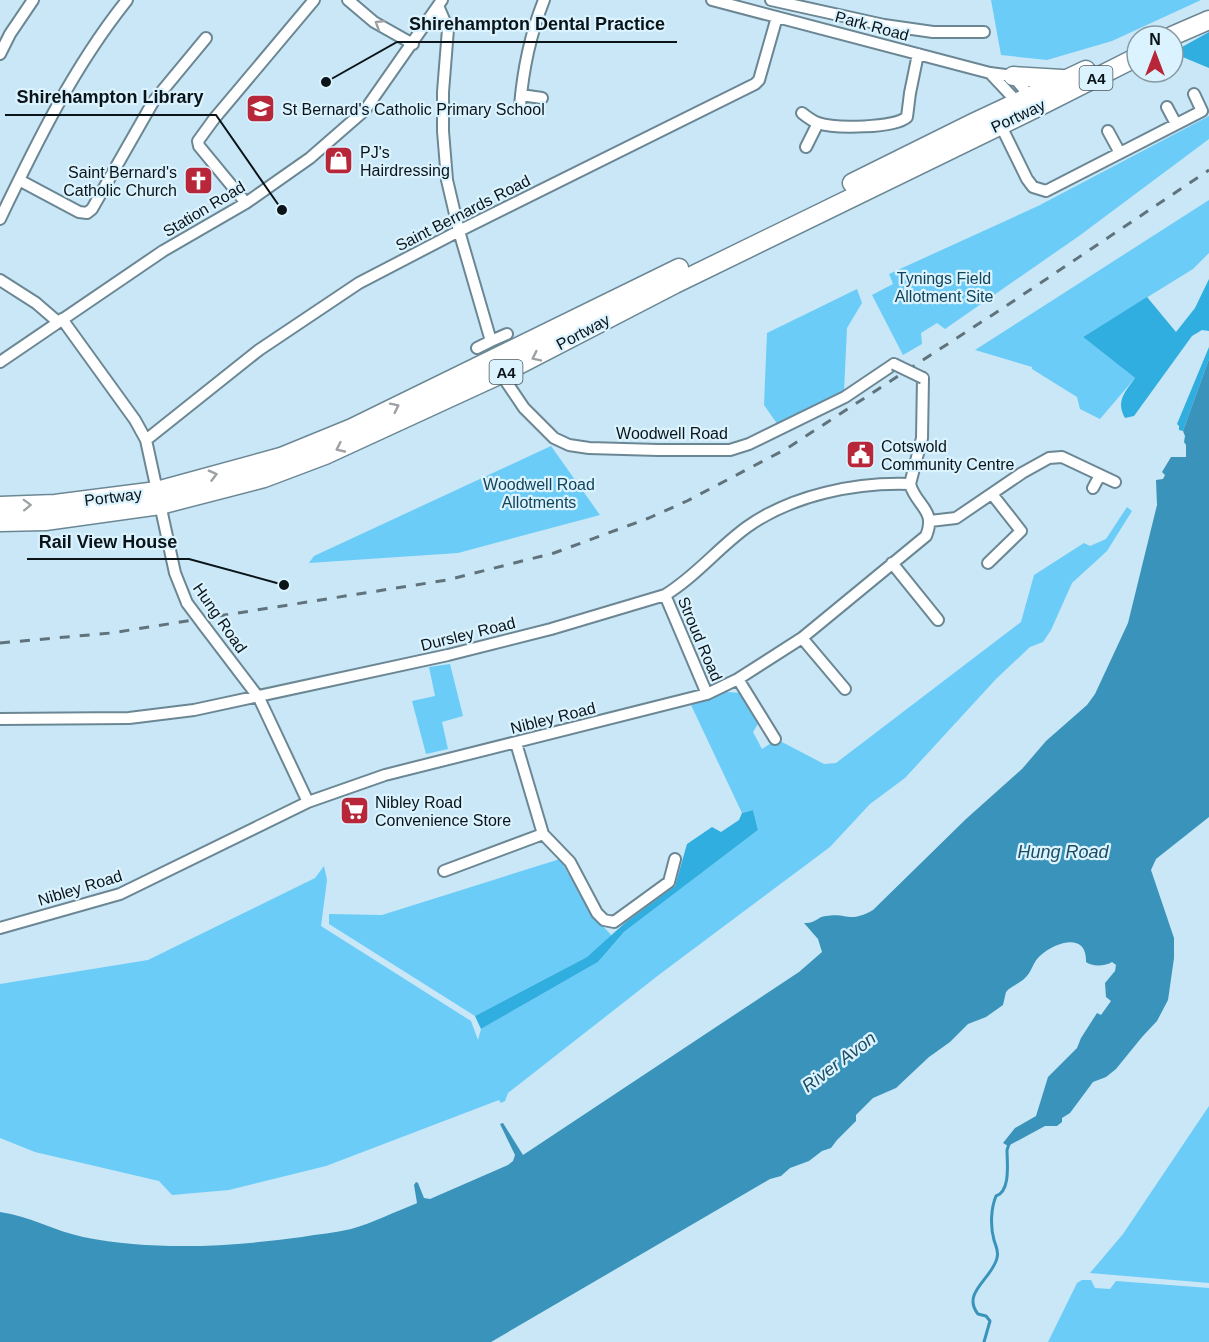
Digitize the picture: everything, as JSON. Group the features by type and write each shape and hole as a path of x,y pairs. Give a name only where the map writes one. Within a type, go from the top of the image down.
{"highway":[{"path":"1185,30 1209,20"},
{"name":"Portway","path":"1028,104 1066,79 1125,52"},
{"name":"Portway","path":"0,506 158,498 281,457 352,428 1028,104 1125,62"},
{"path":"1013,76 1066,79"},
{"name":"Portway","path":"0,522 45,521 264,478 325,455 501,374 997,119"}],"street":[{"path":"0,54 10,34 33,0"},
{"path":"0,219 93,46 127,0"},
{"path":"246,203 199,146 198,141 314,0"},
{"path":"348,0 374,22 413,44"},
{"path":"542,98 520,101 527,53 544,0"},
{"name":"Park Road","path":"712,0 918,54 1013,76"},
{"name":"Park Road","path":"771,0 884,25 933,32 984,32"},
{"path":"441,4 448,29 443,92 447,180 459,231 491,341"},
{"name":"Station Road","path":"0,362 163,251 246,203 310,158 365,110 441,4"},
{"name":"Saint Bernards Road","path":"146,440 260,350 350,289 459,231 755,84 759,80 777,17"},
{"path":"19,180 79,212 87,213 92,209 153,102 206,38"},
{"path":"802,114 818,123 851,127 905,120 908,117 918,54"},
{"path":"990,72 1028,104"},
{"path":"1013,76 1028,104"},
{"path":"997,119 1027,179 1033,187 1046,191 1202,111 1194,94"},
{"path":"1167,107 1176,124"},
{"path":"806,147 818,123"},
{"path":"1108,131 1120,153"},
{"name":"Hung Road","path":"0,280 60,321 135,420 146,440 175,573 187,603 259,698 308,802"},
{"path":"477,348 507,334"},
{"name":"Woodwell Road","path":"501,374 525,408 554,438 569,445 589,448 730,450 749,444 845,397 894,364 923,378 922,438 910,484"},
{"path":"910,484 930,521 956,518 1022,473 1054,457 1062,457 1115,482"},
{"path":"1093,488 1100,475"},
{"name":"Dursley Road","path":"0,719 129,718 194,710 259,698 551,629 665,595 680,586 747,527 767,515 818,495 847,488 876,484 910,484"},
{"path":"988,563 1021,531 992,494"},
{"name":"Nibley Road","path":"0,928 120,894 308,802 385,775 707,694 738,679 802,638 926,536 930,521"},
{"path":"892,563 938,620"},
{"name":"Stroud Road","path":"665,595 707,694"},
{"path":"802,638 845,689"},
{"path":"738,679 775,739"},
{"path":"516,743 543,834 570,862 597,913 604,920 614,922 669,882 675,859"},
{"path":"444,872 543,834"}],"green space":[{"path":"991,0 1201,0 1149,24 1125,24 1125,35 1112,41 1047,60 1001,55"},
{"name":"Tynings Field Allotment Site","path":"1209,116 1209,139 1079,236 945,329 937,323 921,333 922,344 903,355 872,295 893,284 889,274 1038,206"},
{"path":"1209,200 1209,253 1193,269 1083,337 1135,378 1100,419 1080,409 1077,397 1032,367 975,350"},
{"path":"857,289 862,303 847,328 844,391 778,425 764,405 767,333"},
{"name":"Woodwell Road Allotments","path":"551,446 600,515 458,553 309,563 314,556"},
{"path":"1127,507 1132,511 1107,551 1072,583 1051,630 1043,642 1030,647 996,679 905,778 870,804 830,847 660,974 508,1093 505,1101 501,1103 499,1100 326,1166 229,1190 172,1195 159,1181 35,1152 0,1138 0,984 148,960 315,878 324,866 327,880 321,926 471,1021 478,1040 481,1029 598,962 624,932 758,830 753,810 742,813 691,705 727,692 742,693 759,722 753,732 762,749 779,738 782,742 824,764 836,763 1021,622 1034,575 1084,543 1090,546 1106,539"},
{"path":"450,664 463,716 442,722 448,749 426,754 412,701 435,696 429,667"},
{"path":"560,859 590,912 612,936 587,957 475,1016 329,924 329,914 382,915"},
{"path":"1209,1106 1209,1283 1090,1273 1123,1234"},
{"path":"1082,1280 1091,1280 1095,1288 1110,1289 1116,1281 1209,1288 1209,1342 1048,1342 1077,1283"}],"shaded area":[{"path":"1209,32 1209,68 1185,58 1185,45"},
{"path":"1209,279 1209,331 1202,330 1192,336 1134,416 1125,418 1121,401 1135,378 1083,337 1147,297 1176,332 1195,308"},
{"path":"1209,347 1209,359 1183,431 1179,430 1177,424"},
{"path":"753,810 758,830 624,932 598,962 481,1029 475,1016 587,957 626,922 675,886 687,844 712,827 721,832 739,820 742,813"}],"water":[{"name":"Hung Road","path":"1209,359 1209,817 1156,859 1151,870 1174,938 1174,958 1168,1000 1157,1021 1116,1069 1106,1077 1093,1082 1070,1113 1062,1118 1062,1122 1057,1126 1045,1126 1008,1146 1003,1143 1015,1128 1036,1116 1048,1077 1077,1048 1097,1013 1101,1015 1111,1001 1106,997 1105,983 1115,971 1116,965 1112,962 1099,965 1089,964 1086,962 1082,946 1070,942 1054,946 1038,957 1027,976 1006,992 1003,1005 986,1017 968,1024 896,1088 873,1098 856,1115 856,1121 831,1148 822,1151 809,1161 790,1168 781,1176 770,1179 491,1342 0,1342 0,1212 83,1237 165,1246 247,1243 351,1229 417,1203 414,1185 416,1182 424,1198 430,1199 508,1165 513,1161 515,1155 500,1124 503,1123 523,1155 799,972 822,952 818,939 804,923 833,915 853,917 873,910 966,819 1022,769 1046,741 1087,705 1095,694 1128,623 1157,505 1156,480 1163,479 1165,475 1162,472 1171,457 1186,457 1183,431"}],"waterway":[{"path":"984,1342 990,1321 986,1316 978,1314 973,1299 997,1258 992,1229 992,1212 996,1196 1001,1193 1006,1182 1009,1144"}],"railway":[{"path":"0,643 111,633 447,580 554,553 649,518 687,501 786,449 1209,170"}],"place":[{"name":"Shirehampton Dental Practice","path":"326,82"},
{"name":"St Bernard's Catholic Primary School","path":"261,109"},
{"name":"PJ's Hairdressing","path":"339,161"},
{"name":"Saint Bernard's Catholic Church","path":"198,181"},
{"name":"Shirehampton Library","path":"282,210"},
{"name":"Cotswold Community Centre","path":"860,455"},
{"name":"Rail View House","path":"284,585"},
{"name":"Nibley Road Convenience Store","path":"354,811"}],"water label":[{"name":"River Avon","path":"839,1062"}]}
